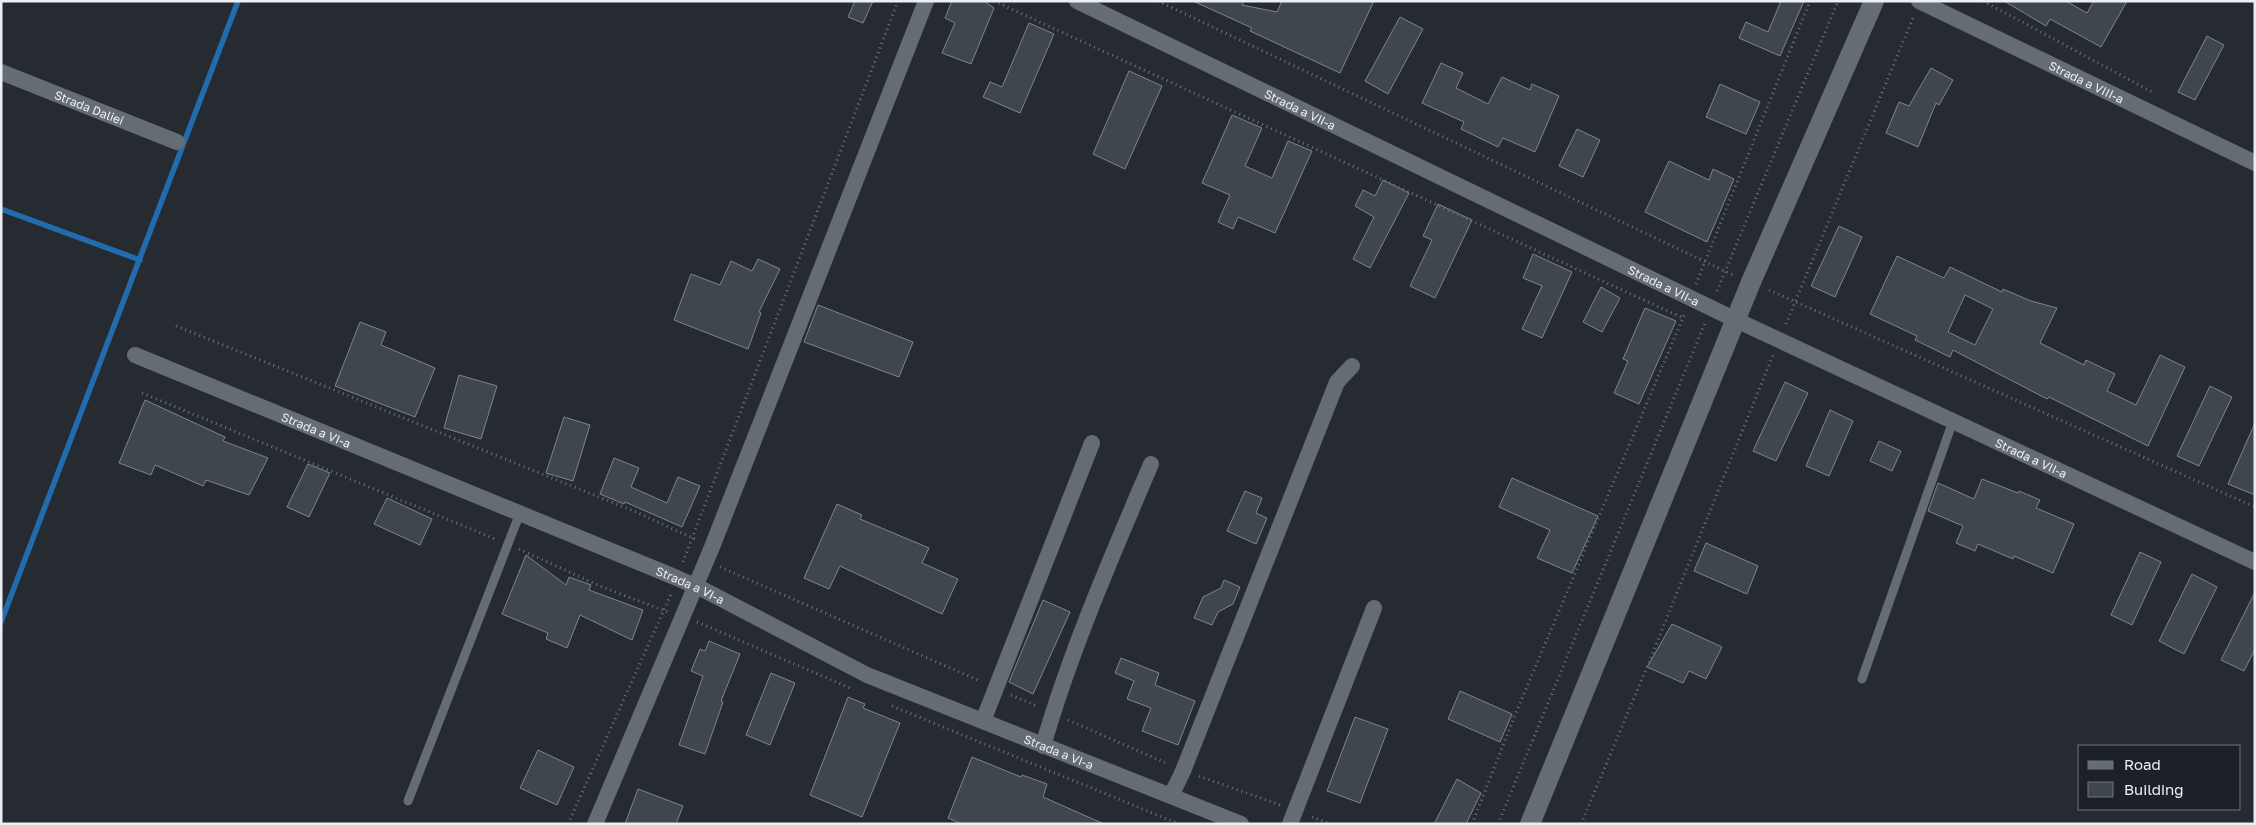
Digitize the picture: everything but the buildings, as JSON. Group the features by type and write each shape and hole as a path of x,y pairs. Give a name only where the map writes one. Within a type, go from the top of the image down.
{"street":[{"path":"594,824 683,619 926,1"},
{"name":"Strada a VII-a","path":"1077,1 1691,296 1736,320 2255,562"},
{"path":"1530,824 1751,282 1874,1"},
{"name":"Strada a VIII-a","path":"1919,1 2255,163"},
{"name":"Strada Daliei","path":"1,72 177,142"},
{"name":"Strada a VI-a","path":"135,355 696,586 867,675 1241,824"},
{"path":"1171,796 1183,771 1337,382 1352,366"},
{"path":"982,721 1092,443"},
{"path":"1044,746 1053,713 1095,597 1151,464"},
{"path":"1293,817 1374,608"}],"lane":[{"path":"1862,679 1953,420"},
{"path":"408,801 520,513"}],"path":[{"path":"568,824 677,578 898,1"},
{"path":"994,1 1683,318"},
{"path":"1158,1 1704,263 1751,282 2255,507"},
{"path":"1472,824 1518,706 1683,318 1810,1"},
{"path":"1498,824 1700,336 1710,306 1838,1"},
{"path":"1581,824 1919,1"},
{"path":"1983,1 2158,95"},
{"path":"176,326 693,537 712,547 718,566 1183,771 1293,817 1330,824"},
{"path":"142,393 508,544 602,587 695,622 856,690"},
{"path":"891,706 1179,824"}],"waterway":[{"path":"1,622 238,1"},
{"path":"1,209 140,260"}]}
